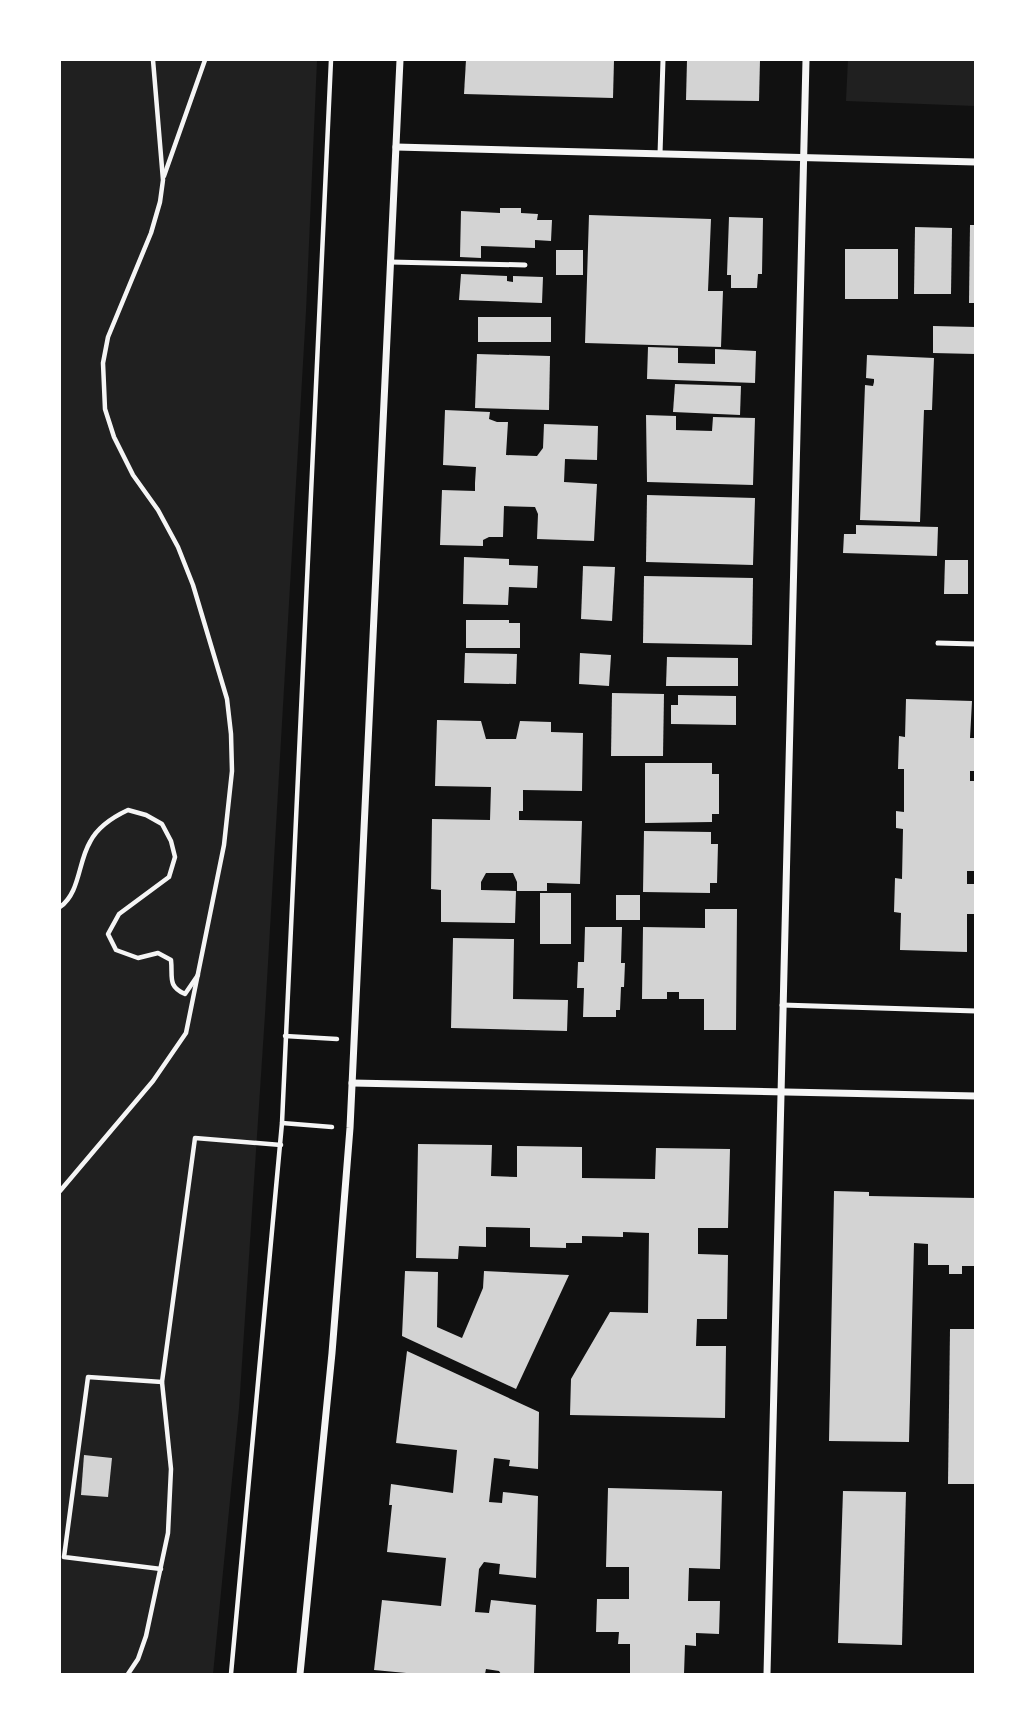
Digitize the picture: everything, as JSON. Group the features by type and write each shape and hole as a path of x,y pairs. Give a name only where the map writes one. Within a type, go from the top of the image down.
{"street":[{"path":"300,1675 331,1366 350,1128 400,60"},
{"path":"766,1675 806,60"},
{"path":"396,147 975,162"},
{"path":"352,1083 975,1096"}],"lane":[{"path":"660,154 663,60"},
{"path":"390,262 525,265"},
{"path":"938,643 975,644"},
{"path":"782,1005 975,1011"}],"path":[{"path":"153,60 163,180"},
{"path":"60,1191 153,1080 186,1032 224,845 232,771 227,699 193,585 168,528 133,475 114,437 105,409 103,384 103,363 108,337 151,233 163,180 205,60"},
{"path":"231,1675 281,1144 331,60"},
{"path":"60,906 68,901 74,889 90,840 110,819 128,810 146,815 162,824 171,841 175,857 169,877 119,914 108,934 116,950 138,958 158,953 171,960 170,982 176,990 185,994 200,973"},
{"path":"285,1035 354,1040"},
{"path":"282,1123 350,1128"},
{"path":"128,1675 138,1659 146,1636 168,1533 171,1469 162,1382 195,1138 281,1144"},
{"path":"161,1569 64,1557 88,1377 162,1382"}],"shaded area":[{"path":"60,60 317,60 306,311 265,1014 239,1408 213,1674 60,1674"},
{"path":"848,60 975,60 975,106 846,101"}],"building":[{"path":"466,60 614,60 613,98 464,94"},
{"path":"687,60 760,60 759,101 686,100"},
{"path":"500,208 521,208 521,213 538,214 537,220 552,220 551,241 535,240 535,248 481,246 481,258 460,257 461,211 500,213"},
{"path":"589,215 711,219 708,291 723,291 721,347 585,343"},
{"path":"729,217 763,218 762,274 758,274 757,288 731,288 731,275 727,275"},
{"path":"970,225 976,225 976,303 969,303"},
{"path":"915,227 952,228 951,294 914,294"},
{"path":"845,249 898,249 898,299 845,299"},
{"path":"556,250 583,250 583,275 556,275"},
{"path":"461,274 507,276 507,281 513,282 513,276 543,277 542,303 459,300"},
{"path":"478,317 551,317 551,342 478,342"},
{"path":"933,326 976,327 976,354 933,353"},
{"path":"648,347 678,348 678,363 715,364 715,349 756,351 755,383 647,379"},
{"path":"477,354 550,356 549,410 475,408"},
{"path":"867,355 934,358 932,410 924,410 920,522 860,520 865,385 873,386 874,382 874,379 866,378"},
{"path":"675,384 741,386 740,415 673,412"},
{"path":"445,410 490,412 489,419 508,422 506,455 537,456 543,448 544,424 598,426 597,460 565,459 564,482 597,484 594,541 537,539 538,514 535,507 504,506 503,537 489,537 483,540 483,546 440,545 442,490 475,491 476,467 443,465"},
{"path":"646,415 676,416 676,430 712,431 713,417 755,418 753,485 647,482"},
{"path":"647,495 755,498 753,565 646,562"},
{"path":"856,525 938,527 937,556 843,553 844,534 856,534"},
{"path":"464,557 509,559 509,565 538,566 537,588 509,587 508,605 463,604"},
{"path":"945,560 968,560 968,594 944,594"},
{"path":"583,566 615,567 612,621 581,619"},
{"path":"644,576 753,578 752,645 643,643"},
{"path":"466,620 509,620 509,623 520,623 520,648 466,648"},
{"path":"465,653 517,654 516,684 464,683"},
{"path":"580,653 611,655 609,686 579,684"},
{"path":"667,657 738,658 738,686 666,686"},
{"path":"612,693 664,694 663,756 611,756"},
{"path":"678,695 736,696 736,725 671,724 671,705 678,705"},
{"path":"906,699 972,701 970,738 976,738 976,771 970,771 970,781 976,781 976,871 967,871 967,884 975,884 974,914 967,914 967,952 900,950 901,913 894,912 895,878 902,879 903,829 896,828 896,811 904,812 904,769 898,769 899,736 905,737"},
{"path":"437,720 481,721 486,739 516,739 520,721 551,722 551,732 583,733 582,791 523,790 523,811 519,811 519,820 582,821 580,884 547,883 547,891 517,891 513,873 486,873 481,882 481,890 516,891 515,923 441,922 441,890 431,889 432,819 490,820 491,787 435,786"},
{"path":"645,763 712,763 712,774 719,774 719,814 712,814 712,822 645,823"},
{"path":"644,831 711,832 711,844 718,844 717,883 710,883 710,893 643,892"},
{"path":"540,893 571,893 571,944 540,944"},
{"path":"616,895 640,895 640,920 616,920"},
{"path":"705,909 737,909 736,1030 704,1030 704,999 679,999 679,992 667,992 667,999 642,999 643,927 705,928"},
{"path":"585,927 622,927 621,963 625,963 624,987 621,987 620,1010 616,1010 616,1017 583,1017 584,988 577,988 578,962 584,962"},
{"path":"453,938 514,939 513,999 568,1000 567,1031 451,1028"},
{"path":"418,1144 492,1145 491,1176 517,1177 517,1146 582,1147 582,1178 655,1179 656,1148 730,1149 728,1228 698,1228 698,1254 728,1255 727,1319 697,1319 696,1346 726,1346 725,1418 570,1415 571,1379 610,1312 648,1313 649,1233 623,1232 623,1237 582,1236 582,1243 566,1243 566,1248 530,1247 530,1228 486,1227 486,1247 459,1246 458,1259 416,1258"},
{"path":"834,1191 869,1192 869,1196 976,1198 976,1266 962,1266 962,1274 949,1274 949,1265 928,1265 928,1244 914,1243 909,1442 829,1441"},
{"path":"405,1271 438,1272 437,1327 462,1338 483,1288 484,1271 569,1275 516,1389 402,1336"},
{"path":"950,1329 976,1329 976,1484 948,1484"},
{"path":"407,1351 539,1412 538,1469 509,1466 510,1460 494,1458 489,1502 502,1503 503,1492 538,1496 536,1578 499,1574 500,1564 484,1562 479,1569 475,1612 489,1613 491,1600 536,1605 534,1674 501,1674 499,1671 486,1669 485,1674 417,1674 374,1670 382,1600 441,1606 446,1558 387,1552 392,1505 389,1505 391,1484 453,1493 457,1450 396,1443"},
{"path":"84,1455 112,1458 108,1497 81,1495"},
{"path":"608,1488 722,1491 720,1569 689,1568 688,1601 720,1601 719,1634 696,1633 696,1646 685,1645 684,1674 630,1674 630,1644 618,1644 619,1632 596,1632 597,1599 629,1599 629,1567 606,1567"},
{"path":"843,1491 906,1492 902,1645 838,1643"}]}
